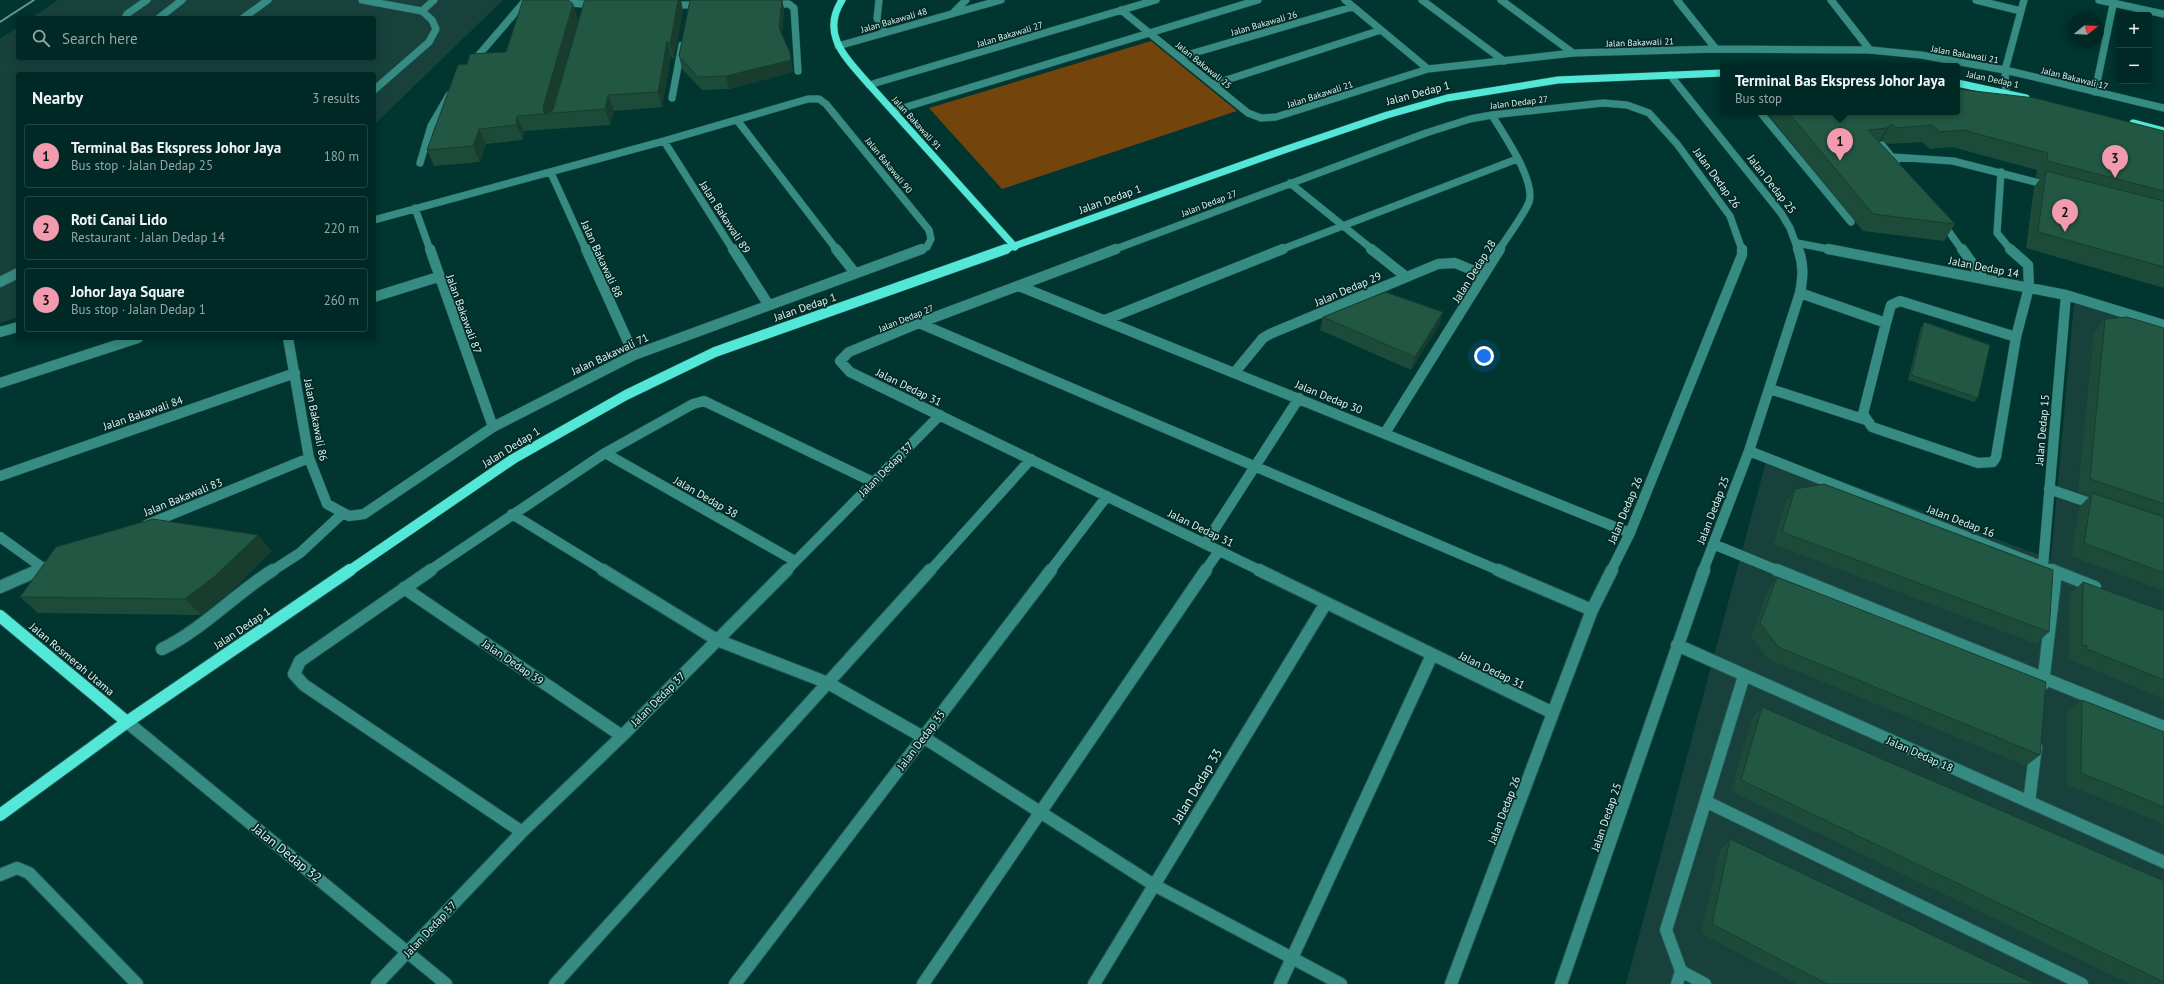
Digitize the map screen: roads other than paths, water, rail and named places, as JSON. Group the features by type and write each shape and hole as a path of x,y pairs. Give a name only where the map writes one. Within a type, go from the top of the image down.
{"main road":[{"name":"Jalan Bakawali 91","path":"842,0 835,13 833,23 834,35 838,46 869,85 1015,247"},
{"name":"Jalan Dedap 1","path":"0,815 127,722 513,459 626,395 715,352 1015,247 1287,149 1387,115 1447,98 1558,80 1720,73"},
{"name":"Jalan Dedap 1","path":"1960,84 2036,100"},
{"path":"2128,122 2164,131"},
{"name":"Jalan Rosmerah Utama","path":"0,616 127,722"}],"street":[{"path":"126,16 147,0"},
{"path":"162,16 182,0"},
{"path":"246,16 268,0"},
{"path":"362,0 422,11 432,20 436,29 429,42 376,88"},
{"path":"422,11 434,0"},
{"path":"467,70 526,0"},
{"path":"879,0 877,18 884,32"},
{"path":"953,13 966,0"},
{"name":"Jalan Bakawali 48","path":"838,46 1001,0"},
{"name":"Jalan Bakawali 27","path":"869,85 1156,0"},
{"path":"892,111 1258,0"},
{"path":"1345,0 1428,69"},
{"path":"1422,0 1504,61"},
{"path":"1501,0 1573,54"},
{"path":"1677,0 1716,49"},
{"path":"1831,0 1870,50"},
{"path":"1976,0 2021,11"},
{"path":"2006,94 2005,70 2024,0"},
{"path":"2099,0 2114,2 2164,14"},
{"path":"551,2 603,5"},
{"path":"2095,92 2114,2"},
{"path":"760,4 789,4 794,8 798,71"},
{"path":"585,12 587,5"},
{"path":"658,5 705,5"},
{"path":"688,13 689,6"},
{"name":"Jalan Bakawali 26","path":"1180,57 1352,6"},
{"name":"Jalan Bakawali 25","path":"1121,10 1254,116 1269,118 1282,115"},
{"path":"1214,84 1381,30"},
{"path":"672,98 683,36"},
{"name":"Jalan Bakawali 21","path":"1282,115 1428,69 1573,54 1716,49 1870,50 1921,55 2005,70"},
{"name":"Jalan Bakawali 17","path":"2005,70 2164,108"},
{"name":"Jalan Dedap 25","path":"1561,984 1677,645 1713,544 1749,451 1800,293 1803,276 1797,244 1781,213 1670,75"},
{"path":"420,163 432,126 453,88"},
{"name":"Jalan Bakawali 90","path":"737,120 808,99 819,99 826,104 929,230 931,239 927,247"},
{"name":"Jalan Dedap 27","path":"840,361 850,352 919,323 1426,133 1470,119 1492,115 1598,104"},
{"name":"Jalan Dedap 26","path":"1451,984 1592,610 1630,533 1742,252 1730,216 1656,120 1639,108 1627,105 1598,104"},
{"name":"Jalan Dedap 28","path":"1385,433 1529,202 1530,188 1517,159 1492,115"},
{"path":"1762,115 1851,222"},
{"path":"376,219 737,120 855,273"},
{"name":"Jalan Bakawali 89","path":"664,141 768,304"},
{"path":"1882,145 1902,169"},
{"path":"1892,157 1953,161 2060,188"},
{"path":"1105,320 1342,225 1517,159"},
{"name":"Jalan Bakawali 88","path":"550,172 634,355"},
{"path":"2001,172 1997,233 2004,243 2028,265 2029,287 2016,337 1996,457 1993,462 1978,463 1880,431 1872,427 1866,420 1863,414 1890,304 1894,301 1900,301 2016,337"},
{"path":"1290,183 1405,276"},
{"name":"Jalan Bakawali 87","path":"415,208 438,277 493,427"},
{"path":"1935,214 1983,278"},
{"name":"Jalan Dedap 14","path":"1797,244 2029,287 2066,296 2164,325"},
{"name":"Jalan Bakawali 71","path":"327,504 349,516 364,514 493,427 634,355 768,304 927,247"},
{"name":"Jalan Dedap 29","path":"1235,372 1263,338 1270,334 1405,276 1438,264 1449,263 1484,275"},
{"path":"0,282 16,274"},
{"path":"376,296 438,277"},
{"name":"Jalan Dedap 30","path":"1019,286 1235,372 1630,533"},
{"path":"1800,293 1886,323"},
{"name":"Jalan Dedap 15","path":"2043,566 2066,296"},
{"path":"919,323 1255,468 1592,610"},
{"path":"0,332 16,328"},
{"path":"0,383 132,340"},
{"name":"Jalan Bakawali 86","path":"288,340 309,458 327,504"},
{"name":"Jalan Dedap 31","path":"840,361 850,372 1554,713"},
{"name":"Jalan Bakawali 84","path":"0,476 295,373"},
{"path":"1770,389 1866,420"},
{"path":"1205,544 1299,398"},
{"path":"522,832 304,685 294,674 300,661 512,514 605,453 693,404 704,401 873,482"},
{"name":"Jalan Dedap 37","path":"377,984 522,832 622,736 940,415"},
{"name":"Jalan Dedap 16","path":"1749,451 2106,591"},
{"name":"Jalan Dedap 38","path":"605,453 795,561"},
{"name":"Jalan Bakawali 83","path":"139,528 309,458"},
{"path":"555,984 1031,459"},
{"path":"2049,489 2106,508"},
{"name":"Jalan Dedap 35","path":"735,984 1107,496"},
{"path":"162,648 180,640 253,583 300,553 343,513"},
{"path":"512,514 717,640 828,683 923,737 1154,885 1341,984"},
{"path":"0,537 43,568"},
{"path":"1713,544 2164,727"},
{"path":"923,984 1220,551"},
{"path":"0,587 65,558"},
{"path":"2042,694 2056,572"},
{"name":"Jalan Dedap 39","path":"404,588 622,736"},
{"name":"Jalan Dedap 33","path":"1094,984 1326,603"},
{"name":"Jalan Dedap 18","path":"1677,645 2164,862"},
{"path":"1280,984 1432,655"},
{"path":"1705,984 1679,977 1666,930 1707,802 1744,676"},
{"name":"Jalan Dedap 32","path":"127,722 446,984"},
{"path":"2029,802 2037,732"},
{"path":"1707,802 2082,984"},
{"path":"0,875 16,868 29,873 137,984"}],"railway":[{"path":"0,22 34,0"}],"place":[{"name":"Terminal Bas Ekspress Johor Jaya","path":"1840,161"},
{"name":"Johor Jaya Square","path":"2115,178"},
{"name":"Roti Canai Lido","path":"2065,232"}]}
